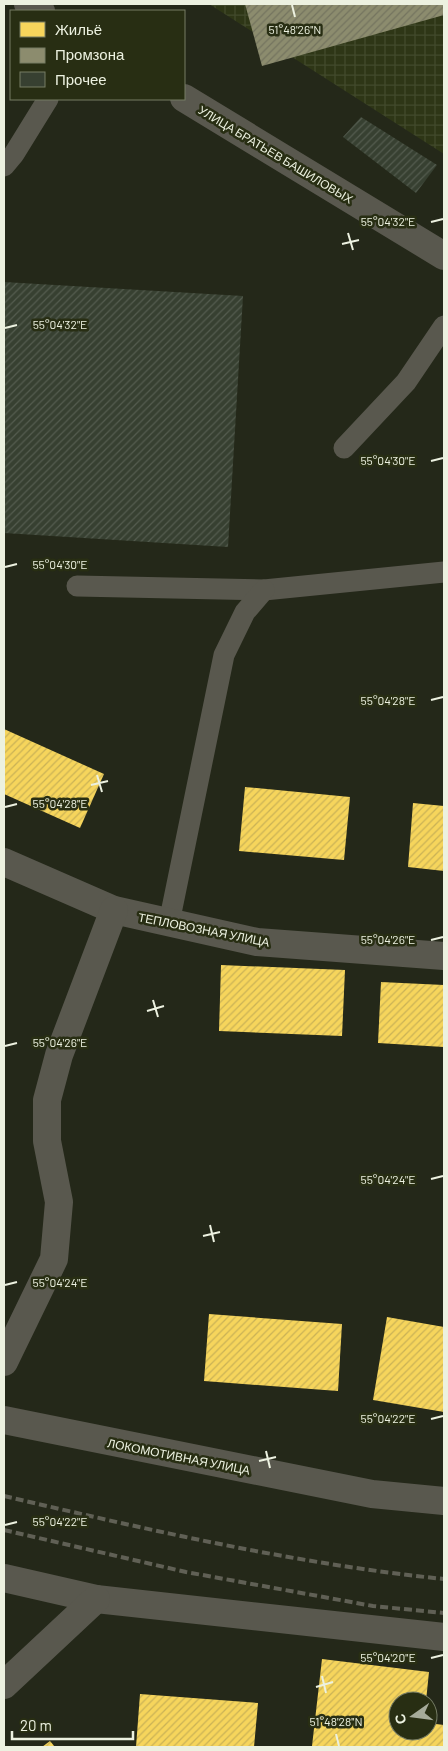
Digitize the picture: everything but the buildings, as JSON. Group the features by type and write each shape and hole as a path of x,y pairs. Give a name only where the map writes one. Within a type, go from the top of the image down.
{"street":[{"path":"28,4 39,10"},
{"name":"УЛИЦА БРАТЬЕВ БАШИЛОВЫХ","path":"185,99 444,256"},
{"name":"ТЕПЛОВОЗНАЯ УЛИЦА","path":"4,862 114,910 257,942 444,956"},
{"path":"4,1362 54,1259 59,1202 47,1141 47,1100 59,1055 114,910"},
{"name":"ЛОКОМОТИВНАЯ УЛИЦА","path":"4,1420 372,1494 444,1502"},
{"path":"4,1578 96,1599 444,1637"},
{"path":"4,1685 96,1599"}],"lane":[{"path":"4,166 14,154 47,100"},
{"path":"344,448 406,382 444,326"},
{"path":"76,586 264,590 444,572"},
{"path":"170,923 224,655 245,612 264,590"}],"shaded area":[{"path":"209,4 444,4 444,154"}],"railway":[{"path":"4,1496 223,1545 389,1573 444,1579"},
{"path":"4,1530 186,1572 373,1606 444,1613"}]}
